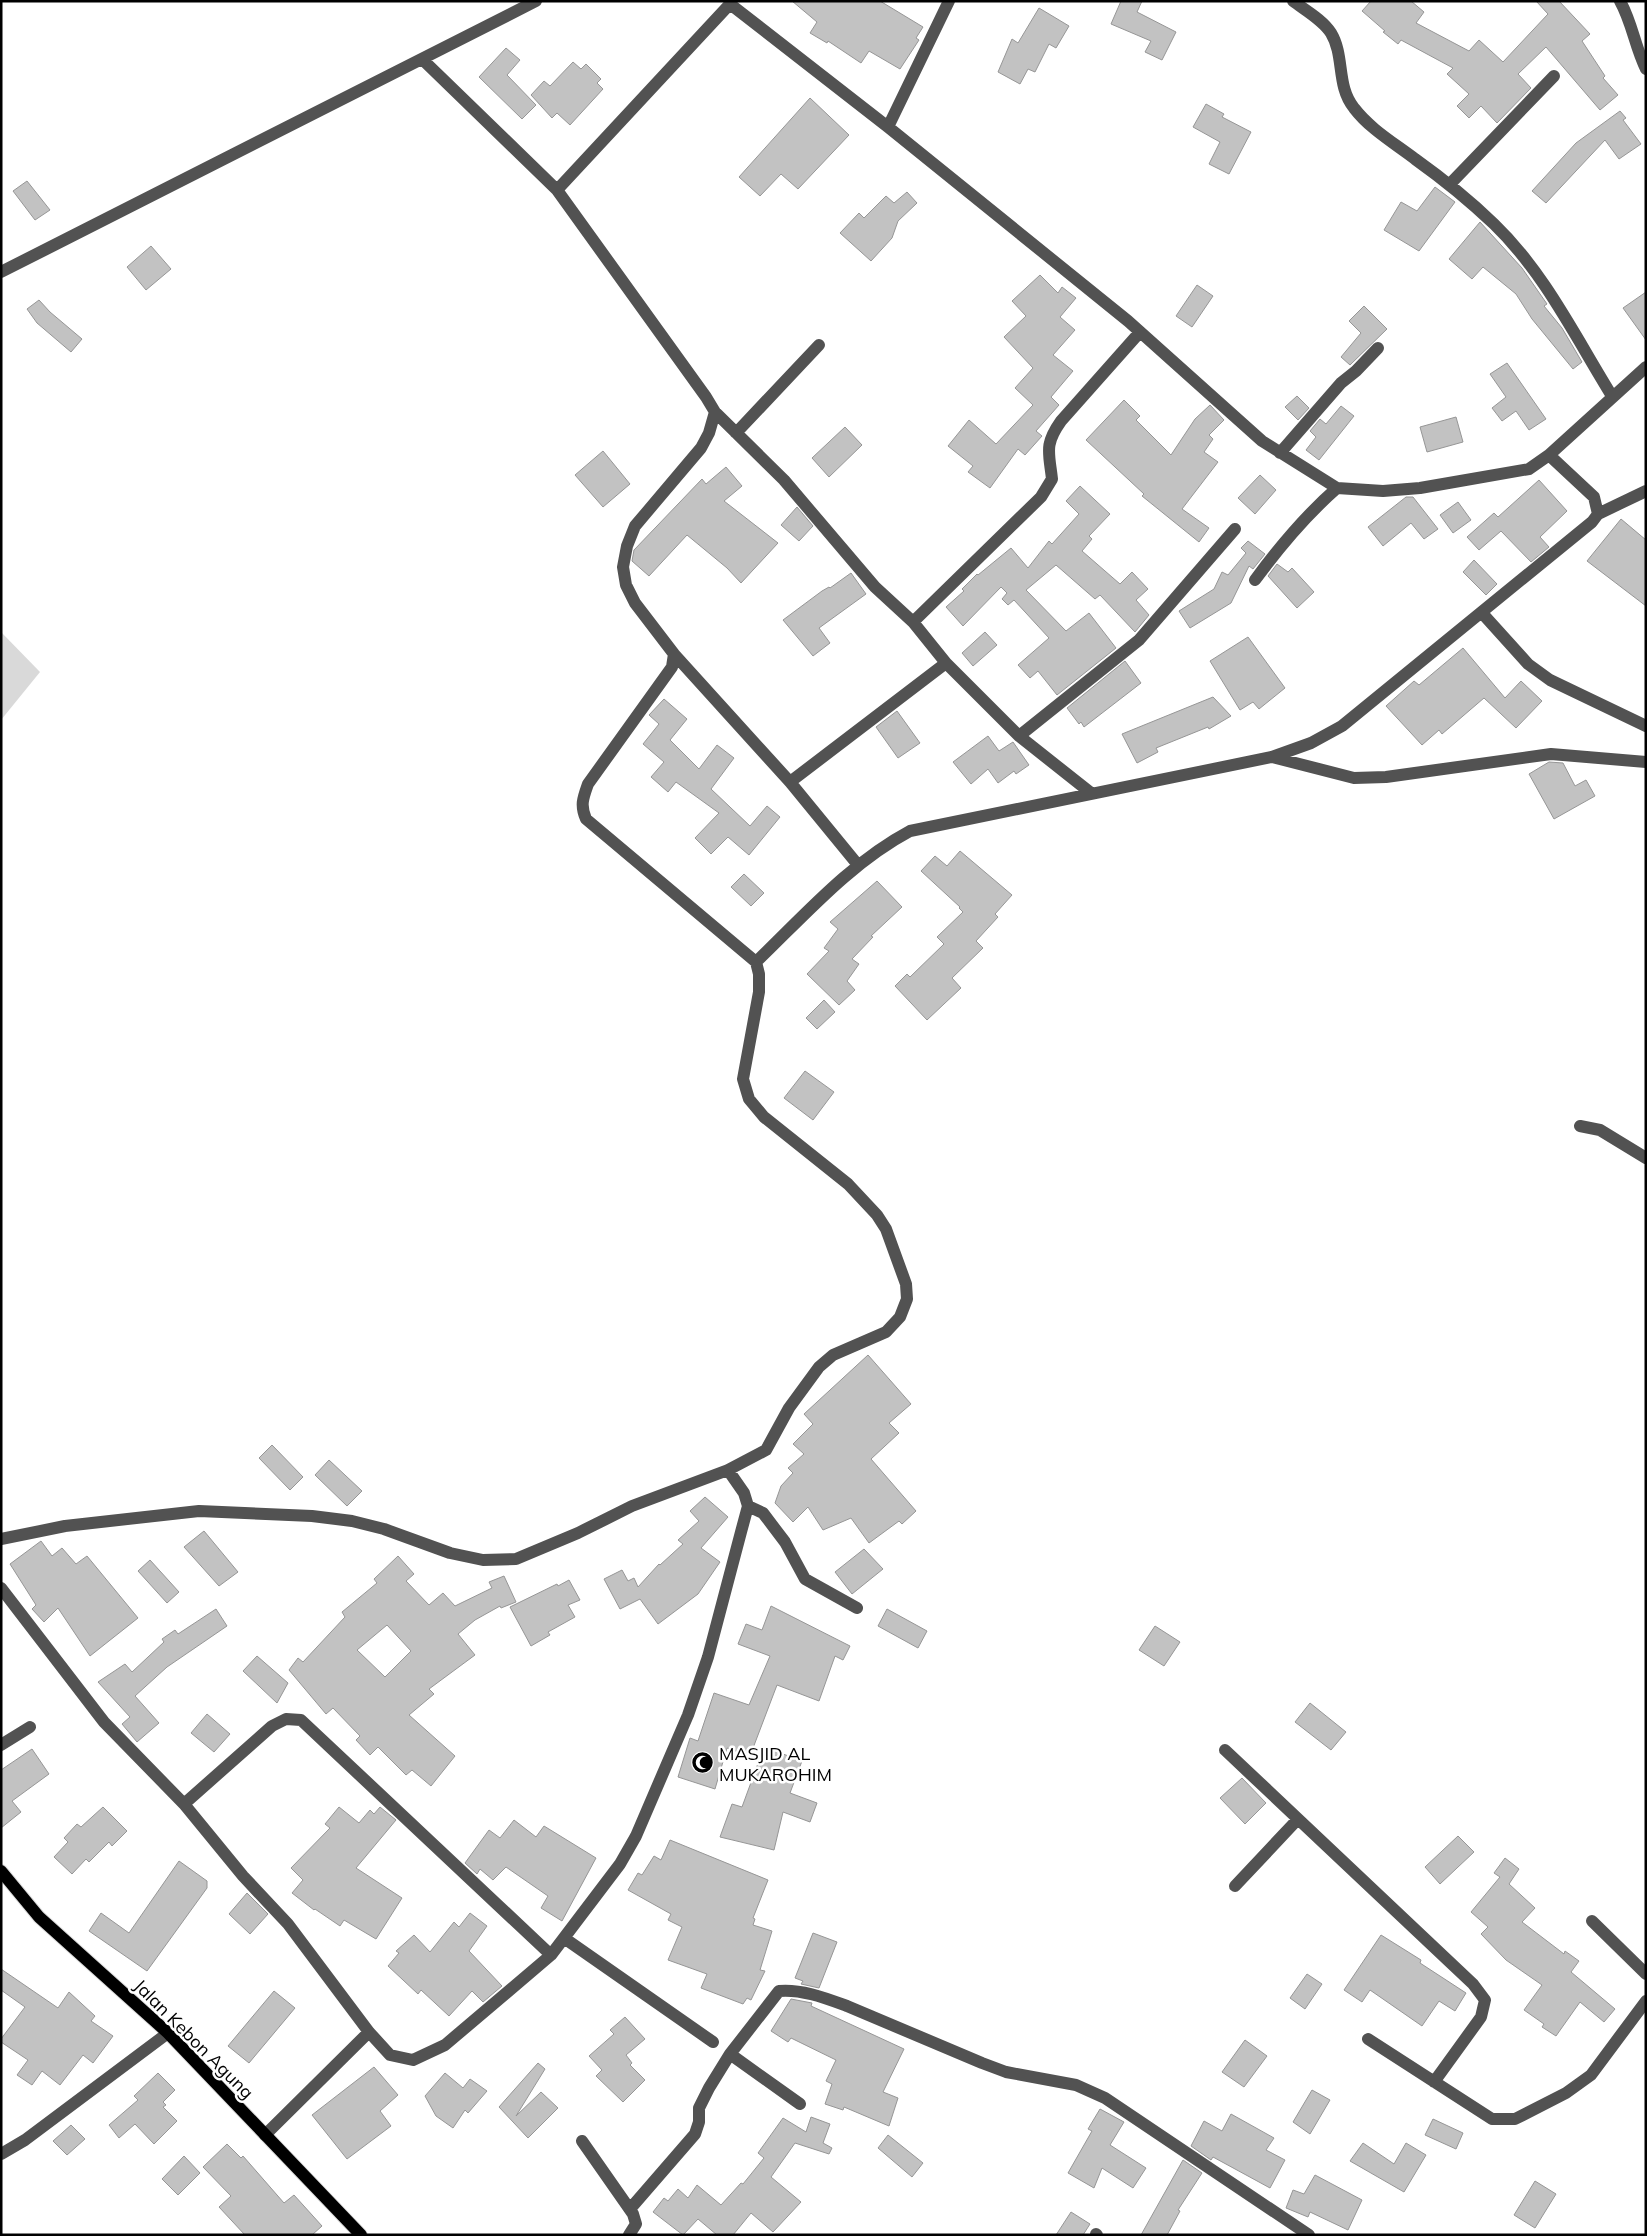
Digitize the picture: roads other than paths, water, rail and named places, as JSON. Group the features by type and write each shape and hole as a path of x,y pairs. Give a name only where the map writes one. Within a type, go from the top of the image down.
{"main road":[{"name":"Jalan Kebon Agung","path":"1,1871 39,1917 168,2033 354,2232"}],"street":[{"path":"1,272 536,1"},
{"path":"888,127 949,1"},
{"path":"1293,1 1313,15 1330,33 1337,51 1342,87 1353,107 1368,124 1450,184 1519,250 1540,279 1612,396"},
{"path":"1620,1 1632,31 1637,52 1646,69"},
{"path":"557,190 730,3 888,127 1140,332 1262,441 1337,488 1382,491 1439,485 1529,469 1549,456 1612,396 1646,367"},
{"path":"422,59 557,190 715,412 784,480 875,587 913,622 946,663 1019,736 1092,793"},
{"path":"1450,184 1554,76"},
{"path":"913,622 1041,497 1052,480 1048,464 1050,436 1140,332"},
{"path":"736,434 819,345"},
{"path":"1280,453 1341,383 1356,371 1378,348"},
{"path":"715,412 709,433 701,448 635,526 627,546 624,568 626,585 636,603 674,654 790,782 858,865"},
{"path":"1549,456 1594,497 1598,514"},
{"path":"1255,580 1290,533 1311,510 1337,488"},
{"path":"756,962 858,865 884,845 910,831 1272,756 1311,743 1342,726 1592,522 1598,514 1646,491"},
{"path":"1019,736 1139,640 1236,529"},
{"path":"1482,613 1528,664 1550,680 1646,726"},
{"path":"1,1540 65,1526 199,1511 312,1516 352,1522 384,1529 450,1553 482,1560 516,1559 578,1534 632,1506 728,1470 766,1450 789,1408 819,1367 834,1355 886,1332 900,1317 907,1299 906,1284 886,1229 877,1215 848,1184 764,1117 749,1099 743,1079 759,992 759,974 756,962 586,819 581,809 582,799 588,784 668,676 674,654"},
{"path":"790,782 946,663"},
{"path":"1272,756 1354,778 1386,777 1551,754 1646,762"},
{"path":"1580,1126 1600,1130 1646,1158"},
{"path":"1,1588 104,1722 184,1804 243,1876 288,1924 368,2032 390,2055 412,2060 445,2044 551,1955 620,1864 636,1836 688,1715 708,1657 748,1506 744,1493 728,1470"},
{"path":"748,1506 763,1513 785,1542 806,1579 857,1608"},
{"path":"184,1804 272,1726 286,1719 301,1720 551,1955"},
{"path":"1,1745 30,1727"},
{"path":"1225,1750 1473,1984 1485,2000 1481,2017 1434,2082"},
{"path":"1235,1886 1298,1819"},
{"path":"1592,1921 1646,1974"},
{"path":"564,1938 713,2042"},
{"path":"630,2209 695,2134 703,2097 730,2054 779,1991 789,1990 821,1997 982,2064 1006,2072 1076,2086 1105,2098 1309,2235"},
{"path":"1368,2039 1492,2119 1516,2119 1566,2093 1591,2074 1646,2001"},
{"path":"265,2135 368,2032"},
{"path":"1,2154 25,2140 168,2033"},
{"path":"730,2054 800,2104"},
{"path":"582,2141 630,2209 636,2224 629,2235"}],"place":[{"name":"MASJID AL MUKAROHIM","path":"703,1763"}]}
